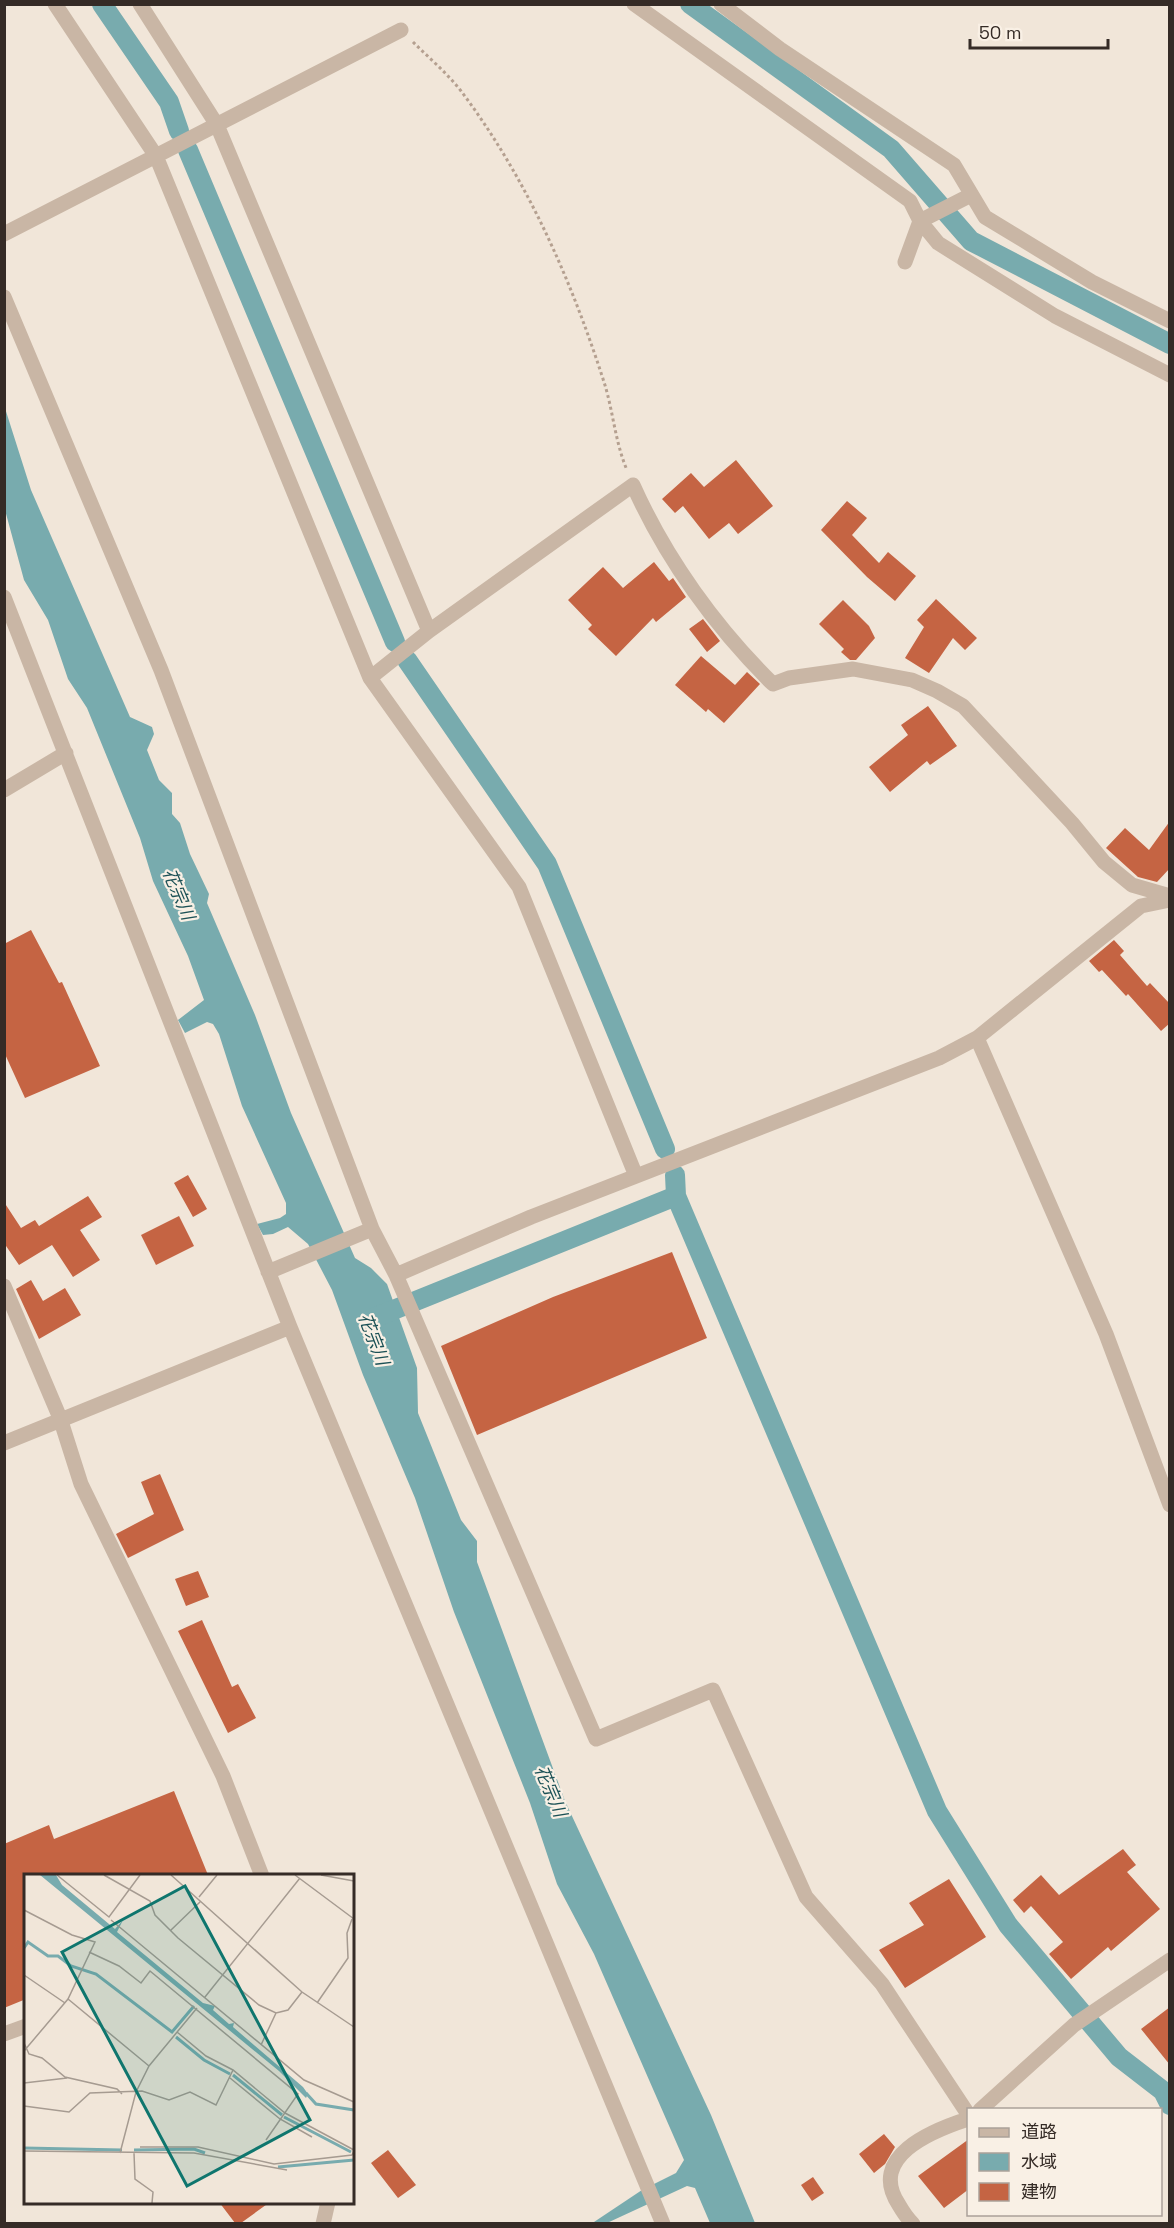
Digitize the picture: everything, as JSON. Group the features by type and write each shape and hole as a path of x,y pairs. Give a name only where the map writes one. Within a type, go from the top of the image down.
{"street":[{"path":"55,4 156,156 370,678 519,887 636,1176"},
{"path":"140,4 217,125 429,631"},
{"path":"634,4 910,201 920,220 938,243 1026,297 1170,375"},
{"path":"721,4 780,49 954,165 984,217 1092,282 1170,321"},
{"path":"4,234 401,30"},
{"path":"905,262 920,220 971,195"},
{"path":"4,297 161,670 365,1232 396,1275 596,1739 713,1690 806,1898 882,1984 967,2113"},
{"path":"370,678 429,631 633,486 652,526 697,593 745,656 773,684 789,678 854,669 902,678 937,691 963,706 1072,823 1104,862 1132,885 1170,898"},
{"path":"4,597 290,1327 663,2223"},
{"path":"4,790 66,753"},
{"path":"396,1275 531,1217 896,1076 977,1038 1141,906 1170,898"},
{"path":"977,1038 1106,1334 1170,1505"},
{"path":"268,1272 365,1232"},
{"path":"4,1286 81,1484 223,1776 262,1874"},
{"path":"4,1443 290,1327"},
{"path":"981,2108 1074,2025 1170,1960"},
{"path":"4,2034 24,2027"},
{"path":"913,2223 893,2196 889,2180 892,2167 908,2148 967,2117"},
{"path":"324,2223 328,2204"}],"path":[{"path":"401,30 460,90 504,154 552,242 604,382 621,456 633,486"}],"water":[{"name":"花宗川","path":"4,405 31,490 130,717 152,727 154,734 147,750 159,780 172,793 172,814 180,823 190,854 209,894 207,903 255,1015 291,1113 355,1258 371,1268 387,1284 417,1368 418,1413 461,1520 477,1541 477,1562 565,1801 711,2115 755,2223 710,2223 695,2188 687,2186 607,2223 594,2222 642,2190 676,2173 684,2160 594,1954 557,1884 530,1803 454,1612 415,1498 363,1375 332,1290 308,1244 288,1227 273,1234 263,1235 257,1224 280,1218 286,1214 286,1203 242,1106 219,1034 213,1024 207,1022 185,1033 178,1020 204,1000 188,956 153,881 140,838 87,708 68,679 48,620 24,580 5,510"}],"building":[{"path":"736,460 773,506 738,534 729,523 709,539 683,506 675,513 662,499 691,473 704,487"},
{"path":"847,501 867,518 852,535 879,563 888,552 916,576 895,601 867,577 821,530"},
{"path":"654,562 669,581 673,578 686,597 656,622 653,618 616,656 588,629 592,625 568,600 603,567 623,588"},
{"path":"936,599 977,638 965,650 953,638 929,673 905,658 924,627 917,620"},
{"path":"843,600 869,626 875,638 856,660 850,660 841,652 844,649 819,624"},
{"path":"703,619 720,641 707,652 689,629"},
{"path":"701,656 735,685 747,672 760,684 724,723 708,709 706,712 675,685"},
{"path":"928,706 957,746 930,765 927,761 890,792 869,767 908,735 901,725"},
{"path":"1170,821 1170,868 1157,882 1138,877 1106,848 1125,828 1149,850"},
{"path":"31,930 59,983 62,982 100,1066 25,1098 4,1052 4,944"},
{"path":"1114,940 1124,951 1120,955 1147,986 1150,983 1170,1004 1170,1023 1161,1031 1128,994 1126,996 1102,970 1099,972 1089,961"},
{"path":"188,1175 207,1209 193,1217 174,1183"},
{"path":"88,1196 102,1217 80,1230 100,1260 73,1277 52,1245 19,1265 4,1243 4,1202 21,1228 35,1220 39,1226"},
{"path":"179,1216 194,1246 156,1265 141,1235"},
{"path":"672,1252 707,1338 477,1435 441,1346 553,1297"},
{"path":"31,1280 43,1301 65,1288 81,1315 39,1339 16,1289"},
{"path":"160,1474 184,1530 128,1558 116,1534 154,1514 141,1482"},
{"path":"198,1571 209,1597 186,1606 175,1579"},
{"path":"202,1620 232,1687 238,1684 256,1718 228,1733 178,1631"},
{"path":"174,1791 208,1874 24,1874 24,2000 4,2008 4,1844 49,1825 54,1839"},
{"path":"1123,1849 1136,1865 1127,1872 1160,1909 1111,1951 1108,1947 1071,1979 1049,1954 1063,1942 1031,1906 1024,1913 1013,1900 1041,1875 1059,1895"},
{"path":"949,1879 986,1937 905,1988 879,1950 924,1925 909,1903"},
{"path":"1170,2007 1170,2065 1141,2029"},
{"path":"884,2134 895,2147 885,2164 874,2173 859,2154"},
{"path":"967,2140 967,2191 944,2208 918,2176"},
{"path":"388,2150 416,2185 398,2198 371,2163"},
{"path":"813,2177 824,2193 812,2201 801,2185"},
{"path":"221,2204 267,2204 241,2223 235,2223"}],"waterway":[{"path":"102,4 169,102 179,131"},
{"path":"690,4 891,149 971,241 1170,344"},
{"path":"188,150 395,642"},
{"path":"407,660 547,864 665,1149"},
{"path":"675,1175 676,1196"},
{"name":"花宗川","path":"371,1319 676,1196 937,1811 1008,1925 1119,2057 1163,2091 1170,2105"}]}
